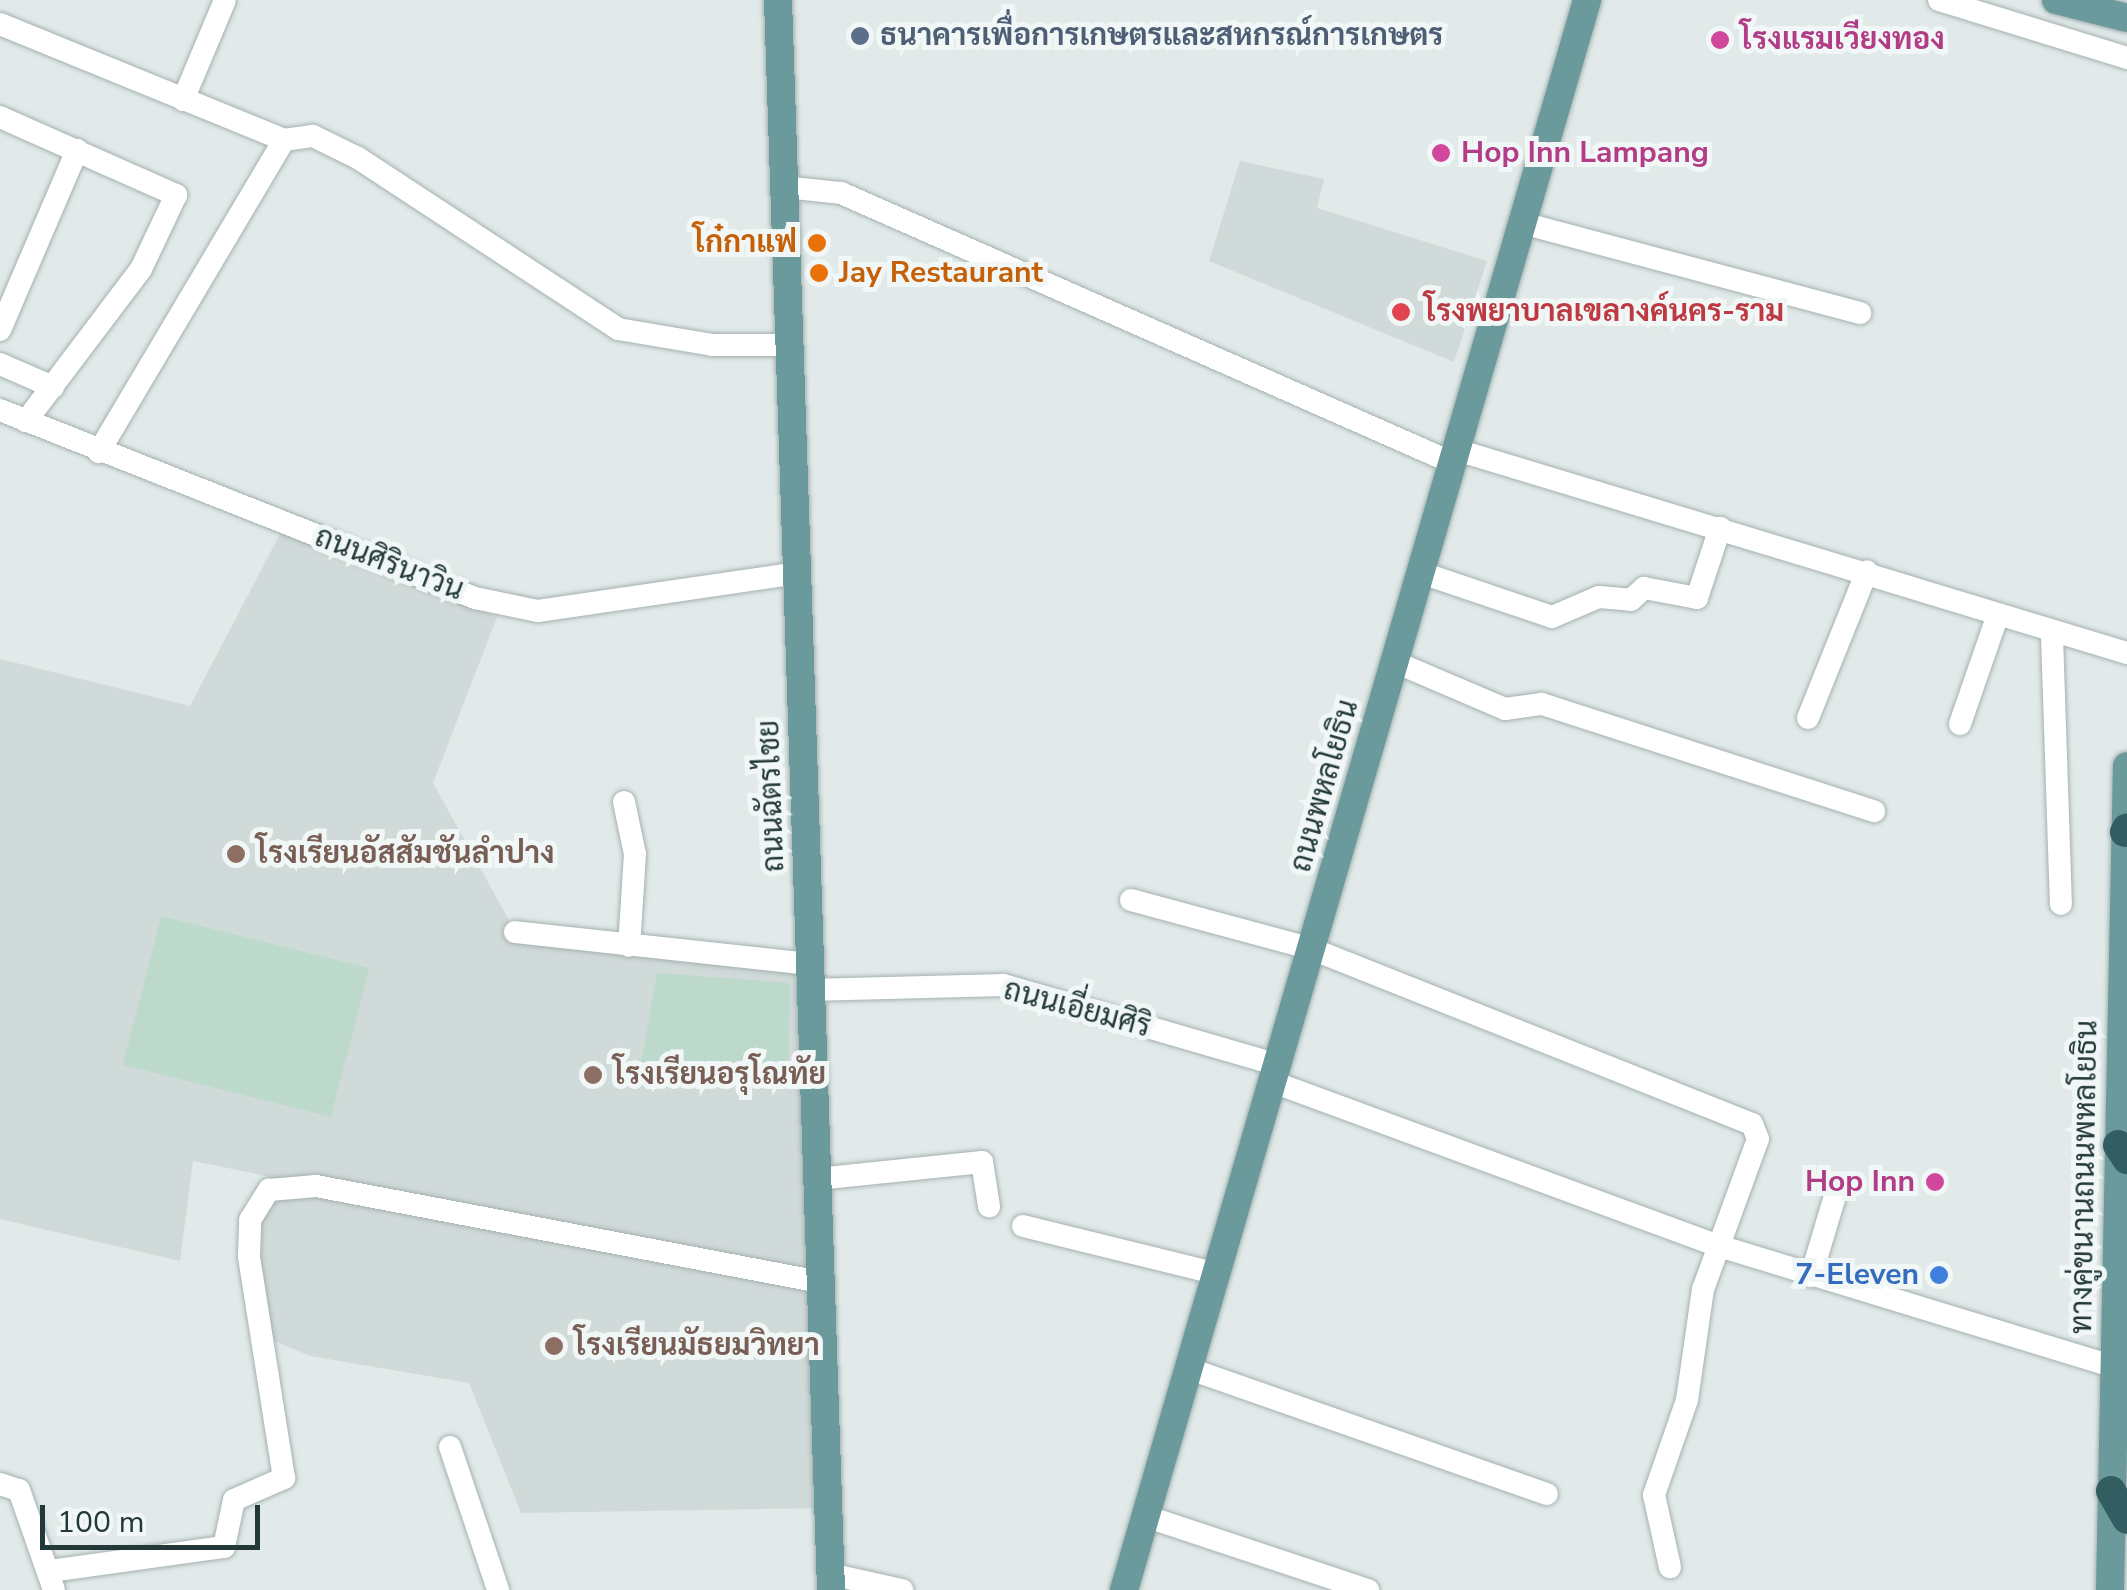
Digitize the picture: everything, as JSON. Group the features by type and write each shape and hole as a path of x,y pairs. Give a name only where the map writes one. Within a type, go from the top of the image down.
{"main road":[{"name":"ถนนฉัตรไชย","path":"778,0 831,1582"},
{"name":"ถนนพหลโยธิน","path":"1124,1590 1587,0"},
{"path":"2058,1 2127,18"},
{"name":"ทางคู่ขนานถนนพหลโยธิน","path":"2110,1590 2120,1369 2127,766"}],"street":[{"path":"183,100 225,0"},
{"path":"1940,0 2127,58"},
{"path":"2058,1 2127,28"},
{"path":"0,24 284,140"},
{"path":"0,117 176,195 141,269 26,422"},
{"path":"98,452 284,140 299,133 358,158 618,329 713,345 790,345"},
{"path":"0,330 76,150"},
{"path":"784,187 841,194 1455,456 1867,571 2052,636 2127,653"},
{"path":"1522,223 1860,313"},
{"path":"0,364 53,387"},
{"name":"ถนนศิรินาวิน","path":"0,410 474,598 538,611 797,573"},
{"path":"1422,573 1552,617 1598,597 1632,600 1644,588 1697,598 1720,528"},
{"path":"1808,718 1867,571"},
{"path":"1960,724 1997,617"},
{"path":"2052,636 2062,904"},
{"path":"1394,662 1505,709 1542,704 1874,810"},
{"path":"624,802 635,854 629,946"},
{"path":"1132,900 1312,949 1752,1124 1758,1139 1719,1246 1680,1430 1654,1494 1670,1568"},
{"name":"ถนนเอี่ยมศิริ","path":"515,932 629,946 811,977 1003,986 1276,1073 1719,1246 2120,1369"},
{"path":"817,1179 982,1162 989,1206"},
{"path":"0,1484 20,1490 52,1580 224,1546 234,1500 284,1478 249,1256 250,1220 269,1190 316,1186 820,1282"},
{"path":"1811,1276 1835,1196"},
{"path":"1023,1226 1218,1274"},
{"path":"1190,1369 1547,1494"},
{"path":"450,1448 498,1590"},
{"path":"1148,1517 1368,1590"},
{"path":"831,1582 902,1590"}],"shaded area":[{"name":"โรงพยาบาลเขลางค์นคร-ราม","path":"1240,161 1324,179 1317,208 1487,261 1454,362 1209,261"},
{"path":"281,532 497,617 433,783 515,931 810,964 828,1508 521,1513 469,1383 310,1356 262,1336 249,1256 269,1190 311,1185 193,1161 180,1261 0,1219 0,659 190,706"}],"green space":[{"path":"161,916 369,968 331,1117 123,1065"},
{"path":"657,973 790,983 788,1082 641,1064"}],"place":[{"name":"ธนาคารเพื่อการเกษตรและสหกรณ์การเกษตร","path":"860,36"},
{"name":"โรงแรมเวียงทอง","path":"1720,40"},
{"name":"Hop Inn Lampang","path":"1441,153"},
{"name":"โก๋กาแฟ","path":"817,243"},
{"name":"Jay Restaurant","path":"819,273"},
{"name":"โรงพยาบาลเขลางค์นคร-ราม","path":"1401,312"},
{"name":"โรงเรียนอัสสัมชันลำปาง","path":"236,854"},
{"name":"โรงเรียนอรุโณทัย","path":"593,1075"},
{"name":"Hop Inn","path":"1935,1182"},
{"name":"7-Eleven","path":"1939,1275"},
{"name":"โรงเรียนมัธยมวิทยา","path":"554,1346"}]}
